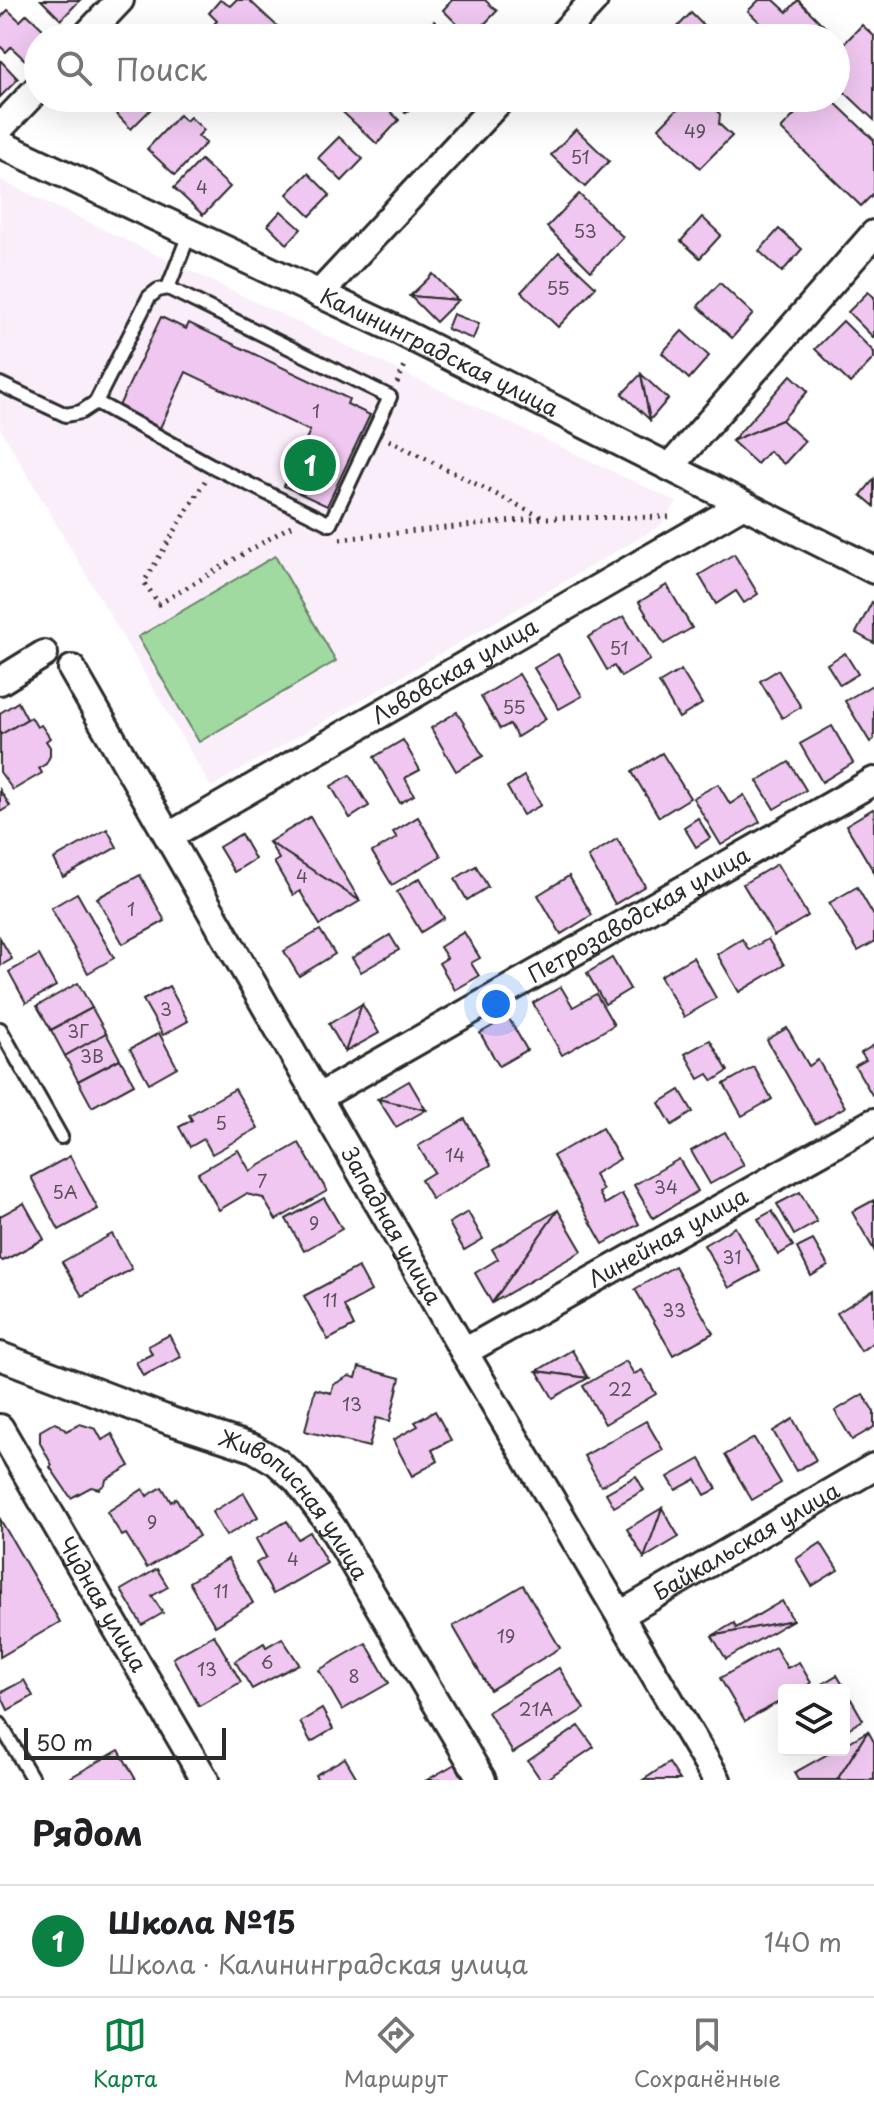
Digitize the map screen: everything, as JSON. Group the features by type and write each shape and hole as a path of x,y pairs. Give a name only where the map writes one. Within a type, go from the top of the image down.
{"street":[{"path":"97,24 120,0"},
{"path":"572,24 594,0"},
{"path":"0,128 24,103"},
{"path":"319,294 489,112"},
{"name":"Калининградская улица","path":"0,144 319,294 874,570"},
{"path":"670,467 874,234"},
{"name":"Львовская улица","path":"169,836 742,505"},
{"path":"0,681 44,654"},
{"name":"Западная улица","path":"72,669 464,1352 717,1780"},
{"name":"Петрозаводская улица","path":"319,1097 874,781"},
{"name":"Линейная улица","path":"464,1352 874,1122"},
{"name":"Живописная улица","path":"0,1356 171,1421 253,1448 277,1462 297,1480 332,1527 482,1780"},
{"name":"Чудная улица","path":"0,1428 205,1780"},
{"name":"Байкальская улица","path":"620,1615 874,1467"}],"lane":[{"path":"168,288 190,232"},
{"path":"0,384 66,415 81,412 96,402 149,297 158,290 168,288 390,397 330,524 214,467 96,402"},
{"path":"0,1029 61,1137"},
{"path":"0,1724 33,1780"}],"path":[{"path":"374,433 542,518"},
{"path":"214,467 144,582 159,604 293,526 301,511"},
{"path":"336,540 542,518 676,518"}],"shaded area":[{"path":"0,180 677,502 660,526 211,787 0,428"}],"green space":[{"path":"275,556 336,661 199,742 138,637"}],"building":[{"path":"41,0 80,0 61,20"},
{"path":"220,0 230,6 236,0 249,0 275,24 214,24 217,21 209,13"},
{"path":"452,0 485,0 497,11 484,24 457,24 443,10"},
{"path":"759,0 774,0 787,12 798,0 822,24 761,24 748,11"},
{"path":"8,10 20,21 27,14 37,24 24,24 24,59 11,47 6,52 0,46 0,18"},
{"path":"691,13 702,24 680,24"},
{"path":"862,25 874,36 874,120 850,97 850,37"},
{"path":"0,60 18,79 0,97"},
{"path":"115,112 148,112 131,129"},
{"path":"343,112 391,112 399,120 377,144"},
{"path":"674,112 718,112 719,124 732,136 700,168 659,128"},
{"path":"797,112 845,112 874,140 874,193 861,206 781,129"},
{"path":"179,115 186,121 190,117 204,130 198,136 206,143 175,175 147,149"},
{"path":"576,129 609,161 585,187 551,155"},
{"path":"339,137 363,159 342,181 318,158"},
{"path":"201,160 230,187 203,215 174,188"},
{"path":"308,173 330,195 310,216 287,194"},
{"path":"579,194 623,237 591,271 547,227"},
{"path":"281,211 301,229 287,244 268,225"},
{"path":"702,217 721,235 700,258 681,241"},
{"path":"779,229 802,249 782,272 759,251"},
{"path":"559,252 596,287 558,327 521,292"},
{"path":"433,274 458,300 410,296"},
{"path":"720,283 753,314 732,338 698,306"},
{"path":"868,292 874,297 874,338 848,312"},
{"path":"410,296 458,300 436,322"},
{"path":"453,314 479,324 473,339 447,329"},
{"path":"161,317 186,329 189,323 349,399 347,404 370,415 327,506 284,486 310,431 186,372 160,428 118,408"},
{"path":"843,321 874,352 874,358 850,383 815,349"},
{"path":"682,331 709,356 689,379 662,353"},
{"path":"641,374 650,420 622,394"},
{"path":"641,374 668,399 650,420"},
{"path":"791,375 808,391 782,420 732,441"},
{"path":"782,420 805,441 784,464 769,451 757,464 732,441"},
{"path":"874,479 874,506 861,495"},
{"path":"734,554 758,594 744,603 736,591 716,604 699,575"},
{"path":"667,585 692,628 664,644 639,602"},
{"path":"872,602 874,604 874,643 856,633"},
{"path":"624,616 650,660 621,677 614,666 607,670 588,637"},
{"path":"845,653 858,674 840,685 827,664"},
{"path":"558,654 582,696 559,709 534,668"},
{"path":"681,670 702,704 679,718 659,683"},
{"path":"778,670 801,707 782,718 760,681"},
{"path":"519,674 546,719 517,737 510,724 500,729 481,697"},
{"path":"874,684 874,739 870,742 845,701"},
{"path":"18,702 27,719 0,735 0,713"},
{"path":"457,712 483,756 456,771 431,728"},
{"path":"31,717 50,738 46,741 50,756 46,764 39,768 42,773 13,790 0,772 0,735"},
{"path":"832,726 853,763 822,782 800,744"},
{"path":"403,740 420,770 405,778 414,795 400,803 374,757"},
{"path":"662,753 690,798 659,817 632,772"},
{"path":"789,762 806,790 774,809 757,781"},
{"path":"350,775 369,806 350,818 331,786"},
{"path":"524,776 541,805 523,815 507,787"},
{"path":"718,784 730,804 744,795 760,822 721,845 693,798"},
{"path":"0,790 10,806 0,812"},
{"path":"874,811 874,872 846,825"},
{"path":"310,817 360,901 269,842"},
{"path":"418,817 441,856 392,885 372,852 397,838 393,832"},
{"path":"698,818 710,838 696,847 684,827"},
{"path":"107,829 117,847 63,877 54,859"},
{"path":"241,834 255,859 234,872 219,847"},
{"path":"617,839 645,886 615,904 588,857"},
{"path":"269,842 360,901 320,925 300,891 293,895 274,862 279,859"},
{"path":"777,864 808,916 774,936 743,884"},
{"path":"476,866 488,887 467,900 455,879"},
{"path":"140,875 165,921 123,944 97,898"},
{"path":"569,876 592,915 561,934 538,895"},
{"path":"420,878 444,918 421,932 397,892"},
{"path":"857,887 874,916 874,942 858,951 829,903"},
{"path":"77,893 114,958 88,973 51,908"},
{"path":"320,930 335,954 299,976 284,951"},
{"path":"464,932 480,958 471,963 479,976 455,990 439,963 447,958 440,947"},
{"path":"390,935 399,950 361,972 352,958"},
{"path":"0,938 12,959 0,966"},
{"path":"742,939 749,950 768,939 784,965 739,992 717,954"},
{"path":"39,955 56,986 26,1003 9,972"},
{"path":"693,957 716,998 684,1017 660,976"},
{"path":"612,958 630,989 605,1004 587,973"},
{"path":"78,983 92,1008 51,1030 37,1006"},
{"path":"169,986 188,1021 163,1035 143,1000"},
{"path":"561,987 573,1007 596,994 614,1025 562,1055 533,1003"},
{"path":"362,1004 345,1052 329,1024"},
{"path":"362,1004 379,1033 345,1052"},
{"path":"92,1008 106,1033 65,1056 51,1030"},
{"path":"508,1017 527,1050 499,1066 480,1033"},
{"path":"787,1028 809,1066 818,1060 845,1107 815,1124 767,1040"},
{"path":"106,1033 120,1059 78,1081 65,1056"},
{"path":"159,1033 177,1067 149,1083 130,1049"},
{"path":"710,1040 728,1071 713,1081 708,1074 699,1079 685,1054"},
{"path":"874,1045 872,1095 855,1066 866,1060 861,1053"},
{"path":"120,1059 134,1084 92,1107 78,1081"},
{"path":"754,1067 772,1099 742,1116 724,1084"},
{"path":"409,1081 426,1110 378,1099"},
{"path":"235,1089 258,1128 212,1154 204,1139 190,1147 179,1127 192,1120 189,1115"},
{"path":"680,1090 693,1112 672,1125 659,1103"},
{"path":"378,1099 426,1110 396,1127"},
{"path":"465,1119 491,1165 432,1199 421,1180 434,1172 418,1146"},
{"path":"602,1128 620,1159 594,1174 603,1190 599,1193 605,1204 622,1194 639,1224 603,1244 553,1156"},
{"path":"725,1132 744,1165 710,1184 691,1151"},
{"path":"299,1143 327,1191 276,1220 263,1198 246,1194 219,1210 198,1173 238,1150 250,1171"},
{"path":"70,1156 98,1209 59,1230 31,1177"},
{"path":"679,1159 698,1191 653,1218 634,1185"},
{"path":"800,1192 817,1222 794,1235 777,1204"},
{"path":"324,1198 342,1229 304,1251 286,1219"},
{"path":"874,1200 874,1250 852,1212"},
{"path":"24,1203 44,1239 3,1261 0,1259 0,1216"},
{"path":"558,1210 492,1303 475,1273 498,1259 492,1249"},
{"path":"558,1210 582,1251 492,1303"},
{"path":"772,1211 793,1246 778,1255 758,1219"},
{"path":"468,1212 483,1239 464,1250 449,1223"},
{"path":"735,1227 760,1271 729,1288 704,1245"},
{"path":"112,1234 132,1269 82,1296 62,1262"},
{"path":"813,1240 828,1266 811,1276 797,1248"},
{"path":"675,1266 713,1333 673,1355 635,1289"},
{"path":"358,1267 371,1291 344,1306 354,1326 328,1340 304,1296"},
{"path":"874,1290 874,1342 861,1351 837,1313"},
{"path":"169,1335 181,1357 143,1376 136,1362 152,1354 148,1346"},
{"path":"572,1350 588,1378 537,1371"},
{"path":"626,1361 634,1374 642,1370 656,1394 605,1424 583,1386"},
{"path":"359,1367 400,1378 390,1421 376,1418 369,1447 305,1431 315,1389 331,1393 333,1385 349,1376 356,1378"},
{"path":"537,1371 588,1378 553,1398"},
{"path":"863,1394 874,1412 874,1427 852,1440 835,1411"},
{"path":"435,1411 451,1440 432,1450 438,1461 412,1476 393,1440 418,1426 415,1422"},
{"path":"793,1419 816,1460 796,1471 773,1431"},
{"path":"646,1421 663,1450 601,1486 584,1456"},
{"path":"54,1423 66,1431 80,1424 96,1429 102,1440 112,1434 130,1466 106,1480 99,1489 91,1487 71,1498 50,1467 52,1465 40,1443 40,1431"},
{"path":"754,1438 781,1483 752,1500 725,1455"},
{"path":"700,1459 717,1489 705,1495 696,1479 676,1490 668,1477"},
{"path":"636,1476 644,1490 614,1507 606,1493"},
{"path":"162,1487 171,1502 176,1498 199,1536 147,1568 126,1534 122,1536 107,1512 143,1489 147,1496"},
{"path":"244,1493 258,1517 226,1536 212,1512"},
{"path":"662,1508 679,1537 644,1558"},
{"path":"662,1508 644,1558 627,1529"},
{"path":"0,1519 60,1622 0,1657"},
{"path":"287,1521 298,1539 310,1532 327,1563 273,1594 256,1563 266,1557 256,1539"},
{"path":"821,1543 838,1570 812,1586 796,1559"},
{"path":"228,1559 253,1603 215,1626 189,1582"},
{"path":"157,1569 168,1587 152,1596 163,1613 142,1625 121,1590"},
{"path":"523,1585 560,1648 490,1690 453,1626"},
{"path":"782,1601 793,1620 712,1636 734,1623 736,1628"},
{"path":"793,1620 726,1659 712,1636"},
{"path":"214,1635 241,1682 199,1706 173,1658"},
{"path":"282,1638 299,1664 252,1689 235,1661 264,1643 266,1647"},
{"path":"366,1643 389,1683 342,1710 319,1670"},
{"path":"775,1647 787,1668 799,1662 811,1683 778,1684 778,1702 745,1721 720,1678"},
{"path":"559,1668 584,1709 513,1753 488,1712"},
{"path":"837,1675 842,1684 822,1684"},
{"path":"24,1680 33,1696 8,1710 0,1693"},
{"path":"850,1698 863,1720 850,1728"},
{"path":"322,1709 333,1729 311,1742 300,1722"},
{"path":"579,1726 594,1747 541,1780 528,1761"},
{"path":"868,1731 837,1780 798,1780 794,1773 824,1756 850,1756 850,1742"},
{"path":"868,1731 874,1742 874,1780 837,1780"},
{"path":"119,1750 136,1780 66,1780"},
{"path":"345,1758 358,1780 318,1780 315,1775"},
{"path":"669,1763 680,1780 643,1780"},
{"path":"455,1764 464,1780 427,1780"}],"place":[{"name":"Школа №15","path":"310,465"}]}
